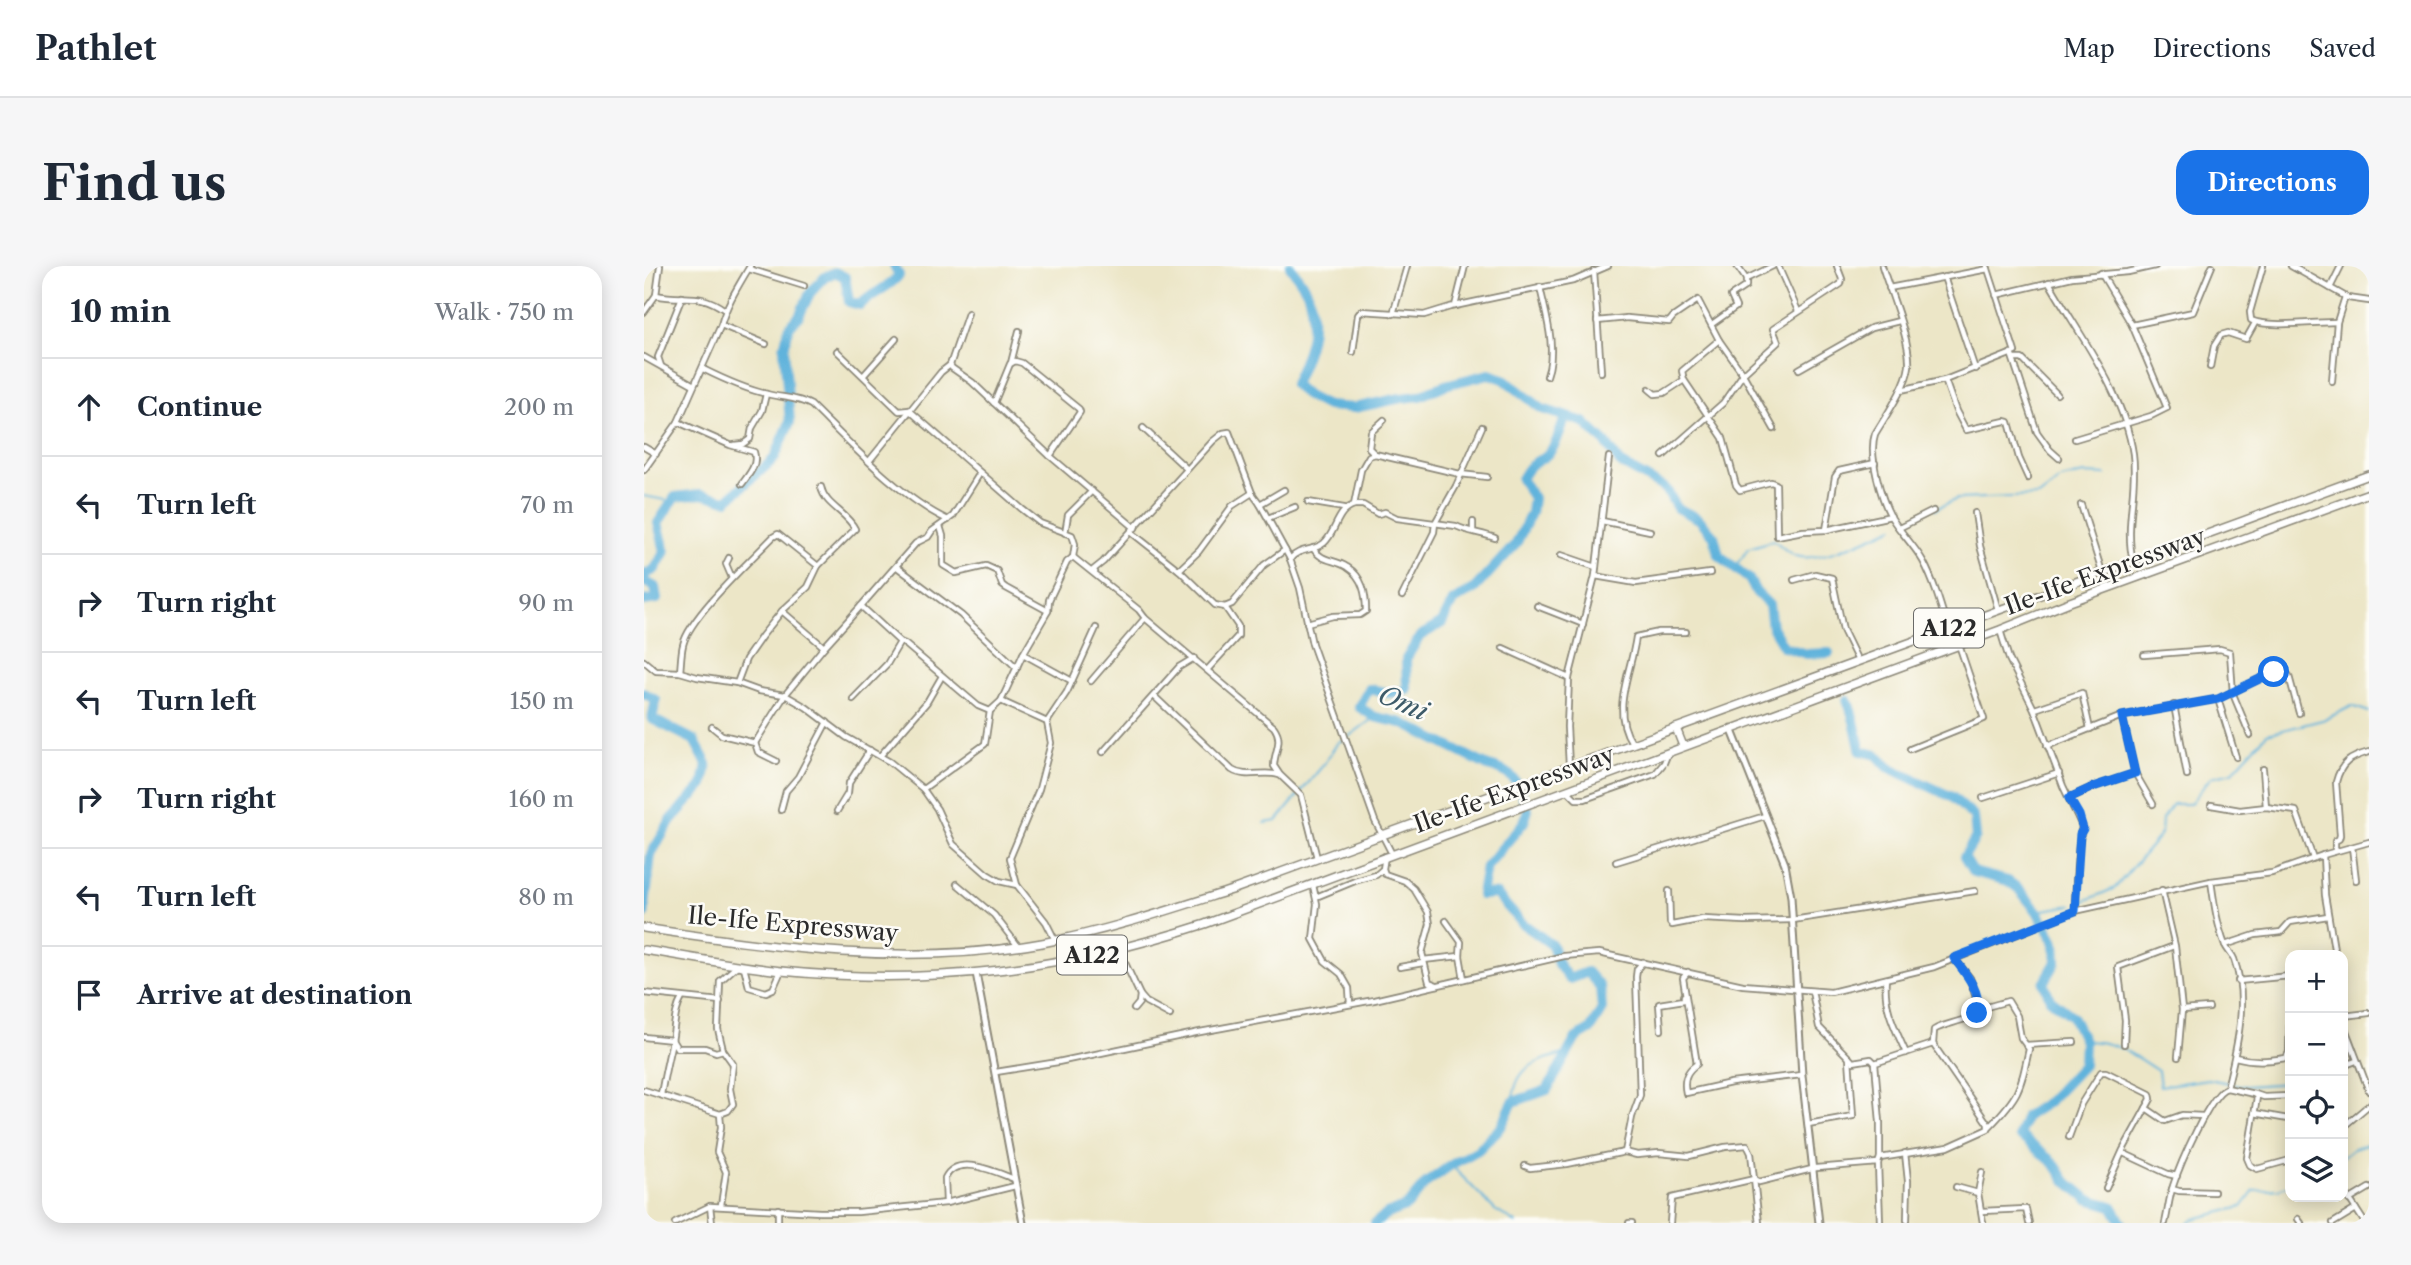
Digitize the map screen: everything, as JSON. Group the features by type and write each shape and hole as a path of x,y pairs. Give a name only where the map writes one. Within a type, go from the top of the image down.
{"highway":[{"name":"Ile-Ife Expressway","path":"644,928 762,945 865,954 922,954 1055,940 1142,919 1232,890 2369,475"},
{"name":"Ile-Ife Expressway","path":"644,950 781,971 885,976 976,972 1046,964 1119,950 1205,924 2369,493"},
{"path":"1880,654 1890,670"},
{"path":"1676,728 1683,746"}],"street":[{"path":"644,312 656,295 660,266"},
{"path":"1392,314 1407,266"},
{"path":"1455,306 1465,266"},
{"path":"1353,352 1358,316 1362,311 1424,315 1573,281 1608,266"},
{"path":"1712,324 1735,307 1731,296 1745,286 1746,279 1737,266"},
{"path":"1746,279 1775,266 1798,311"},
{"path":"1663,456 1723,403 1743,374 1778,342 1773,329 1841,284 1837,266"},
{"path":"1882,266 1908,351 1909,368 1872,442 1875,463 1891,516 1922,559 1937,592 1948,629 1983,719 1910,749"},
{"path":"1996,295 2049,282 2155,266"},
{"path":"2132,325 2193,312 2212,266"},
{"path":"2263,266 2250,312 2251,320 2255,323 2337,322"},
{"path":"2291,266 2345,296 2369,300"},
{"path":"2330,288 2341,266"},
{"path":"644,470 678,422 722,325 725,310 749,267 804,286"},
{"path":"1889,288 1987,267 2015,351 2012,356 2037,432 2059,458"},
{"path":"1594,271 1601,372"},
{"path":"2075,439 2163,412 2167,408 2132,325 2101,273"},
{"path":"1944,277 1975,369"},
{"path":"2049,282 2101,368 2133,453 2134,496 2129,545 2133,561"},
{"path":"1540,287 1552,349 1547,376"},
{"path":"656,295 672,299 697,297 715,302 725,310"},
{"path":"2332,381 2337,322 2345,296"},
{"path":"660,366 658,357 682,297"},
{"path":"1597,321 1627,318 1669,322 1698,300 1719,340 1743,374 1774,429"},
{"path":"870,460 909,410 950,365 968,313"},
{"path":"1798,369 1871,328 1899,321"},
{"path":"2210,368 2214,346 2221,335 2228,333 2246,339 2255,323"},
{"path":"722,325 766,344"},
{"path":"994,404 1010,364 1018,331"},
{"path":"864,375 896,339"},
{"path":"1719,340 1682,370 1685,380 1723,438 1736,485 1740,490 1771,482 1776,484 1777,536 1826,530 1891,516"},
{"path":"837,351 899,411 909,410 1040,523 1072,535 1075,544 1073,557 1067,562 1048,611 1023,653 1001,701 990,712 985,744 923,789"},
{"path":"1900,390 1945,380 2012,356 2022,359 2057,394"},
{"path":"644,357 694,385"},
{"path":"1010,364 1015,361 1022,363 1079,409 1080,412 1050,456"},
{"path":"950,365 1215,605 1225,607 1231,604 1264,565 1285,550"},
{"path":"703,369 729,382 766,394 802,400 811,405 900,488 949,520"},
{"path":"1649,389 1655,394 1664,393 1685,380"},
{"path":"1945,380 1966,430 2009,422 2028,478"},
{"path":"730,445 750,439 766,394"},
{"path":"1375,454 1369,448 1371,432 1384,420"},
{"path":"678,422 730,445 754,452 756,460 752,471 742,484"},
{"path":"1402,596 1482,427"},
{"path":"1143,428 1187,469"},
{"path":"1095,572 1093,570 1187,469 1223,433 1229,432 1252,493 1261,504 1290,559 1300,588 1312,644 1388,855 1383,869 1376,876 1355,881 1316,897"},
{"path":"644,447 656,454"},
{"path":"1354,505 1361,470 1369,456 1375,454 1460,474 1487,477"},
{"path":"1569,767 1569,678 1595,576 1609,457"},
{"path":"1826,530 1835,477 1839,471 1875,463"},
{"path":"755,743 785,695 824,647 916,543 949,520 980,473"},
{"path":"737,683 746,659 782,611 808,587 818,566 855,529 852,523 828,502 821,487"},
{"path":"1261,504 1284,490"},
{"path":"1065,533 1069,515 1092,491"},
{"path":"1179,570 1199,551 1232,506 1252,493"},
{"path":"1308,502 1345,508 1363,505 1378,514 1385,512 1397,517 1456,526 1495,538"},
{"path":"2081,505 2102,573"},
{"path":"1268,518 1295,507"},
{"path":"1290,559 1300,550 1313,548 1327,540 1345,508"},
{"path":"1898,527 1933,511"},
{"path":"1975,513 1980,546 1998,610"},
{"path":"1602,521 1650,531"},
{"path":"1473,522 1473,530"},
{"path":"940,526 943,536 943,565 956,573 986,566 998,571 1002,585 1048,611"},
{"path":"680,672 683,643 697,621 732,578 778,534 818,566"},
{"path":"1307,622 1333,616 1360,615 1366,611 1362,583 1347,567 1321,557 1313,548"},
{"path":"1561,555 1595,567"},
{"path":"1073,557 1095,572 1145,618 1208,669 1278,733 1280,744 1274,766 1301,794 1317,858"},
{"path":"729,558 726,565 732,578"},
{"path":"897,566 961,615 1017,669"},
{"path":"1595,576 1636,583 1710,573"},
{"path":"1794,580 1815,574 1832,578 1843,630 1858,661"},
{"path":"861,606 900,642 978,706 990,712"},
{"path":"1537,606 1583,624"},
{"path":"1208,669 1238,636 1238,626 1225,607"},
{"path":"782,611 824,647"},
{"path":"1091,681 1145,618"},
{"path":"1055,940 1046,922 1017,885 1010,858 1039,789 1051,743 1047,722 1068,692 1096,628"},
{"path":"2000,630 2009,659 2034,709 2083,829 2080,834 2075,911"},
{"path":"1632,743 1624,728 1620,711 1636,637 1659,632 1686,632"},
{"path":"853,699 887,664 900,642"},
{"path":"1503,648 1569,678"},
{"path":"2144,655 2225,649 2230,652 2233,694 2250,735"},
{"path":"1023,653 1072,681"},
{"path":"1103,752 1179,667 1194,658"},
{"path":"644,661 656,671 680,672 785,695 912,778 937,809 948,836 960,852 999,881 1017,885"},
{"path":"2047,746 2122,716 2218,699 2274,672 2286,672 2289,676 2299,713"},
{"path":"880,756 927,702 942,676"},
{"path":"2034,709 2082,693 2090,729"},
{"path":"1154,697 1232,770 1239,774 1268,771 1280,775"},
{"path":"2218,699 2236,757"},
{"path":"1001,701 1047,722"},
{"path":"2174,705 2187,775"},
{"path":"2122,716 2135,773 2153,804"},
{"path":"781,810 786,792 798,778 827,722"},
{"path":"712,727 722,735 755,743"},
{"path":"1731,728 1785,864 1793,920 1802,1075 1819,1223"},
{"path":"755,743 758,752 776,761"},
{"path":"837,811 848,793 849,782 870,750"},
{"path":"1567,790 1576,799 1585,799 1655,774 1664,763 1668,752"},
{"path":"2334,851 2335,841 2340,835 2336,782 2338,774 2350,758 2369,752"},
{"path":"2263,769 2266,807"},
{"path":"2069,798 2135,773"},
{"path":"1983,798 2059,774"},
{"path":"2211,805 2240,810 2266,807 2296,811 2313,858"},
{"path":"1616,862 1765,816"},
{"path":"996,1072 1350,1004 1564,956 1599,953 1743,985 1831,992 1934,967 2075,911 2162,890 2272,873 2369,842"},
{"path":"2352,846 2356,880"},
{"path":"2323,855 2333,950"},
{"path":"1383,869 1390,877 1405,881 1414,889 1428,912 1430,924 1424,941 1423,961 1427,979 1438,985"},
{"path":"2165,1223 2172,1189 2203,1116 2221,1090 2228,1085 2241,1026 2234,959 2225,945 2214,907 2211,881"},
{"path":"957,884 994,915 1017,946"},
{"path":"1312,884 1317,904 1313,939 1325,961 1341,974 1349,988 1350,1004"},
{"path":"2162,890 2174,946 2182,1010 2178,1057"},
{"path":"1669,891 1672,925 1703,919 1793,920 1975,891"},
{"path":"2225,945 2255,935 2281,932 2290,922 2329,916"},
{"path":"1447,921 1461,942 1460,956 1466,977"},
{"path":"2124,1044 2125,1020 2118,967 2174,946"},
{"path":"1119,950 1139,995 1170,1015"},
{"path":"1400,967 1460,956"},
{"path":"1954,958 1970,978 1978,1003 1977,1013 1934,1030 1933,1044 1989,1127"},
{"path":"1625,1152 1632,1117 1640,1095 1636,977 1637,969 1643,962"},
{"path":"644,1090 720,1114 728,1111 733,1104 730,1089 733,1064 723,1050 719,1029 720,981 742,964 749,987 766,992 773,989 781,971"},
{"path":"976,972 1023,1223"},
{"path":"1688,972 1684,978 1697,1064 1686,1073 1686,1093 1731,1083 1802,1075"},
{"path":"2238,981 2285,976"},
{"path":"1420,989 1427,979"},
{"path":"1886,979 1884,990 1888,1012 1906,1053"},
{"path":"1661,1030 1659,1004 1684,1000 1682,985 1685,986"},
{"path":"1812,991 1819,1027 1853,1062 1871,1059 1875,1063 1880,1122 1880,1223"},
{"path":"644,993 720,1001"},
{"path":"1134,1009 1139,1003 1139,995"},
{"path":"661,1095 675,1010 682,998"},
{"path":"1670,1223 1672,1198 1754,1179 1759,1182 1832,1166 1948,1147 1978,1135 2015,1099 2029,1049 2021,1038 2013,1007 2008,1001 1983,1007 1978,1003"},
{"path":"1139,1003 1146,1002"},
{"path":"2182,1010 2209,1008"},
{"path":"2235,1057 2268,1062 2286,1058 2289,1052 2290,1013"},
{"path":"2348,1015 2369,1013"},
{"path":"644,1037 672,1040"},
{"path":"2348,1038 2369,1091"},
{"path":"672,1040 677,1048 705,1048 720,1052 723,1050"},
{"path":"2026,1045 2074,1042"},
{"path":"1875,1063 1933,1044"},
{"path":"1808,1124 1853,1116 1849,1058"},
{"path":"2348,1064 2356,1061"},
{"path":"2069,1137 2081,1104 2101,1072 2150,1094 2151,1099 2106,1188"},
{"path":"2228,1085 2264,1097 2285,1096"},
{"path":"2254,1094 2257,1097 2247,1158 2250,1166 2257,1169 2285,1161"},
{"path":"2348,1123 2369,1105"},
{"path":"2146,1108 2165,1121 2182,1115 2203,1116"},
{"path":"2254,1113 2285,1118"},
{"path":"720,1114 717,1152 726,1172 721,1205"},
{"path":"1525,1166 1530,1168 1567,1164 1625,1152 1637,1155 1659,1153 1689,1156 1725,1147 1747,1145 1750,1147 1759,1223"},
{"path":"1905,1153 1908,1181 1907,1220"},
{"path":"2123,1153 2177,1176"},
{"path":"946,1203 945,1178 953,1170 976,1165 1015,1183"},
{"path":"1982,1172 1978,1193 1983,1223"},
{"path":"675,1223 709,1206 858,1212 946,1203 1015,1183"},
{"path":"1956,1187 1978,1193"},
{"path":"2365,1223 2348,1200 2369,1188"},
{"path":"2172,1189 2214,1192"},
{"path":"709,1206 712,1223"},
{"path":"778,1209 778,1223"},
{"path":"1982,1211 2026,1209 2029,1223"},
{"path":"2333,1223 2356,1209"}],"waterway":[{"path":"644,575 655,569 665,551 658,523 675,497 701,494 727,500 774,459 790,422 784,348 789,327 799,316 810,293 825,277 835,272 845,277 849,302 860,305 896,279 899,275 894,266"},
{"name":"Omi","path":"1290,266 1306,290 1311,306 1310,340 1294,384 1307,396 1327,406 1354,408 1420,396 1445,385 1489,374 1504,379 1542,409 1584,422 1606,443 1620,463 1666,489 1677,508 1699,519 1714,536 1719,555 1749,579 1756,592 1769,605 1772,627 1784,647 1807,654 1829,653"},
{"name":"Omi","path":"1375,1223 1387,1214 1407,1206 1426,1183 1478,1150 1501,1127 1513,1102 1547,1090 1576,1038 1590,1030 1602,1009 1600,987 1587,972 1569,979 1558,964 1552,945 1522,923 1496,894 1481,895 1486,867 1524,822 1528,810 1522,793 1511,776 1402,723 1375,717 1359,707 1369,689 1390,693 1407,690 1406,659 1420,636 1442,623 1453,601 1474,589 1516,544 1531,513 1533,498 1521,479 1529,467 1552,449 1565,418"},
{"path":"1935,509 1957,499 2039,496 2061,479 2084,474 2106,475"},
{"path":"644,496 665,500 670,504"},
{"path":"1734,568 1749,548 1774,540 1793,555 1818,556 1845,548 1894,527"},
{"path":"644,581 655,587 657,599 644,601"},
{"path":"644,693 656,700 652,719 694,740 707,764 703,785 672,819 651,854 644,915"},
{"path":"1847,700 1861,751 1877,755 1888,767 1952,797 1974,817 1976,837 1964,857 1973,872 2008,881 2019,889 2037,911 2055,943 2056,962 2044,983 2050,999 2072,1016 2084,1041 2083,1065 2049,1101 2026,1116 2019,1135 2054,1163 2065,1180 2088,1199 2112,1206 2122,1223"},
{"path":"2080,903 2115,888 2161,834 2162,819 2173,804 2190,804 2211,777 2232,772 2267,734 2326,719 2352,706 2369,712"},
{"path":"1348,737 1375,717"},
{"path":"1265,823 1277,821 1324,764 1338,742 1343,740"},
{"path":"2037,911 2073,905"},
{"path":"2084,1041 2106,1043 2131,1054 2158,1071 2160,1086 2208,1079 2245,1086 2285,1083"},
{"path":"1513,1102 1518,1080 1523,1072 1538,1062 1568,1053"},
{"path":"2348,1153 2369,1144"},
{"path":"1451,1165 1495,1210 1516,1223"},
{"path":"2188,1223 2193,1219 2242,1207 2254,1191 2285,1187"}],"route":[{"path":"1977,1013 1978,1003 1970,978 1954,958 2075,911 2076,873 2080,834 2083,829 2079,815 2069,798 2135,773 2122,716 2218,699 2274,672"}]}
